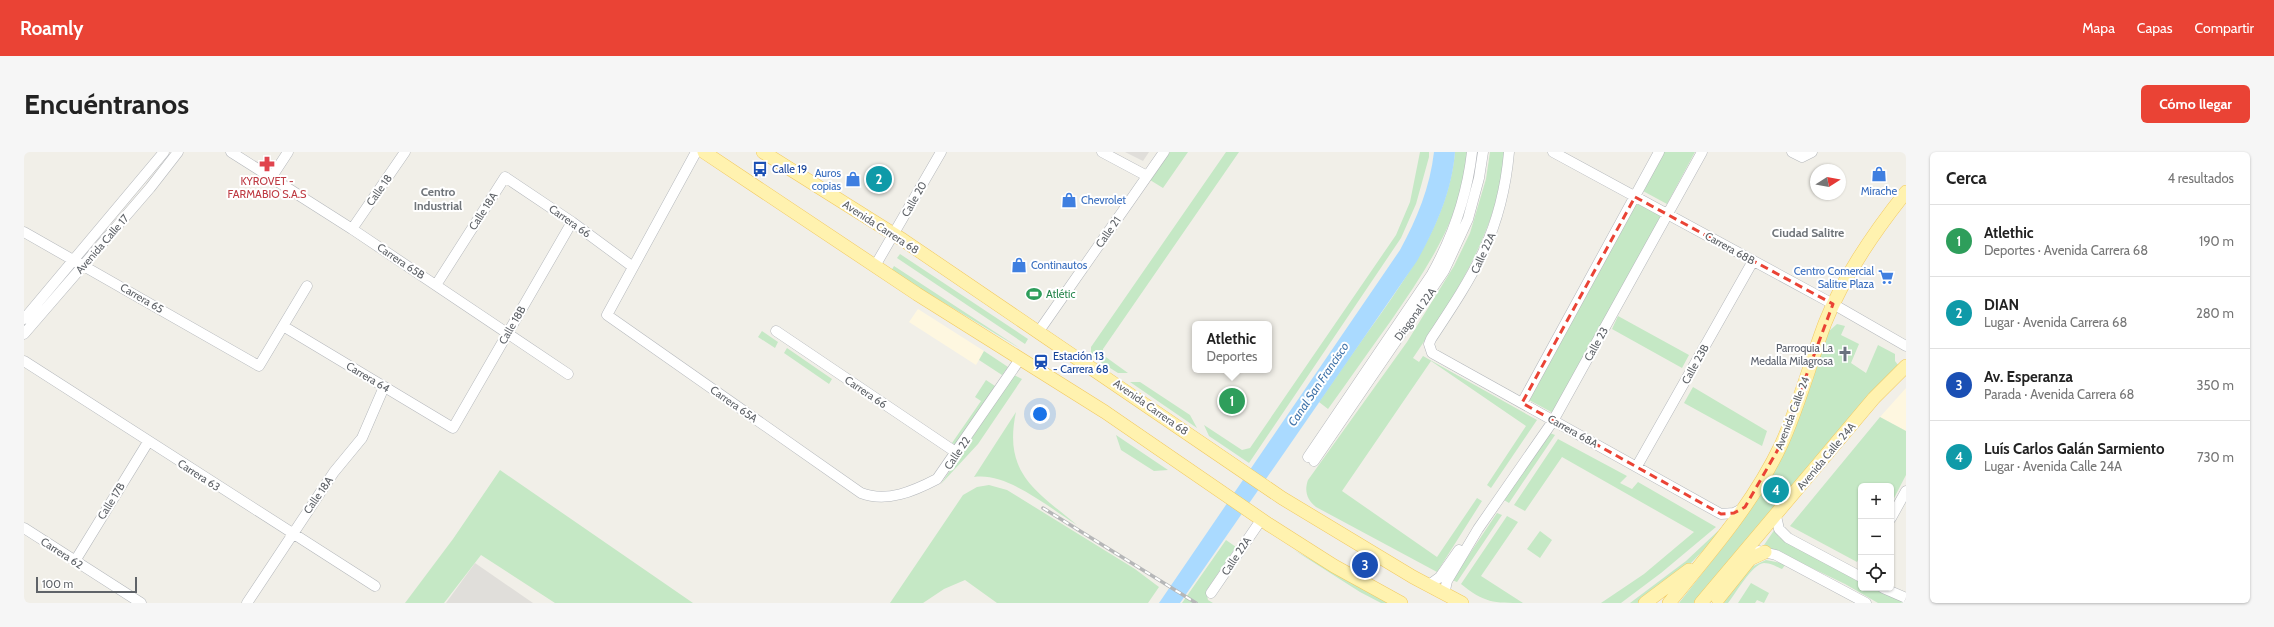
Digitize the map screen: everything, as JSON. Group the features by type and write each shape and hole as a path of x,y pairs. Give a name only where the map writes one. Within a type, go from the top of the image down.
{"main road":[{"path":"704,152 875,266 1105,412 1261,520 1334,566 1401,603"},
{"name":"Avenida Carrera 68","path":"763,152 894,234 1306,513 1462,603"},
{"name":"Avenida Calle 24","path":"1669,603 1745,507 1780,446 1833,304 1868,243 1906,192"},
{"name":"Avenida Calle 24A","path":"1701,603 1745,553 1874,398 1906,366"},
{"path":"1645,603 1678,579 1713,549"},
{"path":"1717,601 1750,559 1765,552"},
{"path":"1717,601 1745,553"}],"street":[{"name":"Avenida Calle 17","path":"24,334 164,152"},
{"name":"Avenida Calle 17","path":"24,319 79,263 178,152"},
{"name":"Carrera 65B","path":"231,152 352,229 508,332 568,374"},
{"path":"270,178 288,152"},
{"name":"Calle 18","path":"352,229 405,152"},
{"path":"633,267 696,152"},
{"name":"Calle 20","path":"875,266 941,152"},
{"path":"1102,152 1147,176"},
{"name":"Calle 21","path":"1039,331 1164,152"},
{"name":"Diagonal 22A","path":"1472,152 1464,199 1442,255 1432,274 1311,459 1444,271 1468,219 1477,186 1483,152"},
{"name":"Calle 22A","path":"1429,344 1430,339 1469,282 1494,231 1502,203 1510,152"},
{"name":"Carrera 68B","path":"1553,152 1833,304 1906,346"},
{"path":"1522,403 1659,152"},
{"name":"Calle 23","path":"1447,595 1447,581 1478,529 1553,421 1702,152"},
{"path":"1792,152 1800,156 1810,154"},
{"name":"Carrera 66","path":"505,177 572,222 633,267"},
{"name":"Calle 18A","path":"436,285 505,177"},
{"name":"Calle 18B","path":"453,428 572,222"},
{"name":"Carrera 65","path":"24,232 259,366 283,326"},
{"name":"Calle 23B","path":"1637,466 1753,261"},
{"name":"Carrera 65A","path":"633,267 607,315 861,493"},
{"path":"283,326 307,286"},
{"name":"Carrera 64","path":"283,326 453,428"},
{"name":"Carrera 66","path":"776,331 957,453"},
{"name":"Carrera 68A","path":"1429,344 1432,353 1721,514"},
{"name":"Calle 22","path":"861,493 871,497 886,497 922,487 938,479 1020,359"},
{"name":"Carrera 63","path":"24,361 291,534 375,586"},
{"name":"Calle 18A","path":"247,603 291,534 334,472 362,438 384,386"},
{"name":"Calle 17B","path":"75,561 148,442"},
{"path":"1894,513 1906,491"},
{"path":"1725,534 1726,527 1721,514 1734,513 1745,507"},
{"path":"1776,516 1779,529 1788,538 1858,574"},
{"name":"Calle 22A","path":"1211,594 1261,520"},
{"name":"Carrera 62","path":"24,528 141,603"},
{"name":"Calle 23","path":"1429,585 1440,577 1457,552 1478,529"},
{"path":"1745,553 1765,552 1795,564 1866,603"},
{"path":"1890,591 1906,598"}],"highlighted area":[{"path":"1635,197 1833,304 1780,446 1745,507 1734,513 1721,514 1522,403"}],"shaded area":[{"path":"1125,152 1149,152 1143,161"},
{"path":"918,309 984,351 976,365 909,322"},
{"path":"1906,388 1906,431 1880,417"},
{"path":"475,563 533,603 446,603"}],"green space":[{"path":"1170,152 1188,152 1163,188 1150,180"},
{"path":"1226,152 1239,152 1103,349 1103,355 1128,373 1118,373 1091,356 1091,347"},
{"path":"1420,152 1429,152 1429,157 1416,204 1401,238 1249,463 1209,436 1204,425 1242,450 1250,448 1396,235 1410,202"},
{"path":"1455,152 1467,152 1459,198 1451,220 1429,263 1403,303 1328,409 1319,402 1406,277 1418,258 1438,218 1446,197"},
{"path":"1490,152 1505,152 1501,180 1494,208 1484,235 1459,286 1413,358 1419,362 1423,356 1537,420 1491,488 1487,485 1526,426 1431,361 1342,491 1437,557 1477,498 1482,501 1437,572 1316,507 1308,498 1306,488 1308,480 1407,342 1454,266 1470,233 1486,179"},
{"path":"1664,152 1695,152 1667,204 1643,191"},
{"path":"1636,203 1661,216 1553,413 1529,400"},
{"path":"900,254 1028,339 1025,344 897,258"},
{"path":"894,266 1021,349 891,271"},
{"path":"1618,316 1689,355 1682,368 1612,329"},
{"path":"1837,324 1845,326 1841,335 1859,344 1851,363 1866,373 1878,345 1895,354 1895,361 1898,365 1695,603 1679,603 1734,533 1751,508 1828,332"},
{"path":"762,331 778,342 775,348 758,337"},
{"path":"787,348 832,379 829,384 784,353"},
{"path":"984,351 1008,367 1002,375 979,360"},
{"path":"1014,375 1022,379 978,444 941,484"},
{"path":"986,380 995,386 956,445 952,443 981,401 975,397"},
{"path":"1130,382 1140,382 1190,415 1197,428"},
{"path":"1693,387 1767,431 1762,446 1684,403"},
{"path":"1016,412 1013,433 1014,450 1019,465 1026,478 1036,490 1077,525 1041,501 1014,486 1000,480 987,477 974,477"},
{"path":"1880,417 1906,431 1906,475 1894,498 1894,483 1858,483 1857,562 1790,526"},
{"path":"1550,433 1555,435 1509,503 1504,500"},
{"path":"1116,435 1168,470 1154,471 1121,450"},
{"path":"1558,439 1627,476 1620,483 1632,489 1638,482 1716,527 1661,573 1621,603 1601,603 1644,574 1694,532 1562,457 1525,511 1514,505"},
{"path":"500,470 693,603 555,603 481,555 444,603 405,603 453,539"},
{"path":"989,485 1007,490 1135,569 1159,587 1148,603 997,603 965,580 944,589 923,603 890,603 963,495 977,487"},
{"path":"1497,513 1502,515 1457,582 1452,580"},
{"path":"1507,516 1518,522 1481,576 1523,603 1490,601 1476,595 1461,584"},
{"path":"1775,529 1779,537 1858,579 1858,591 1880,591 1906,603 1878,603 1845,584 1764,545"},
{"path":"1540,531 1552,540 1540,558 1527,549"},
{"path":"1718,531 1722,531 1691,563 1638,603 1630,603 1686,561"},
{"path":"1226,540 1236,547 1206,591 1208,600 1213,603 1182,603"},
{"path":"1294,550 1389,603 1381,603 1360,592"},
{"path":"1766,560 1786,564 1782,569 1774,565 1764,563 1759,565 1749,573 1728,603 1719,603 1749,568"},
{"path":"1751,583 1769,593 1764,603 1757,600 1755,603 1738,603"}],"water":[{"name":"Canal San Francisco","path":"1434,152 1455,152 1447,195 1437,222 1417,261 1180,603 1159,603 1400,250 1412,227 1422,202 1429,178"}],"railway":[{"path":"1043,508 1196,603"}],"place":[{"name":"KYROVET - FARMABIO S.A.S","path":"267,164"},
{"name":"Calle 19","path":"760,169"},
{"name":"Mirache","path":"1879,174"},
{"name":"Auros copias","path":"853,179"},
{"name":"DIAN","path":"879,179"},
{"name":"Chevrolet","path":"1069,200"},
{"name":"Continautos","path":"1019,265"},
{"name":"Centro Comercial Salitre Plaza","path":"1886,277"},
{"name":"Atlétic","path":"1034,294"},
{"name":"Parroquia La Medalla Milagrosa","path":"1845,354"},
{"name":"Estación 13 - Carrera 68","path":"1041,362"},
{"name":"Atlethic","path":"1232,401"},
{"name":"Luís Carlos Galán Sarmiento","path":"1776,490"},
{"name":"Av. Esperanza","path":"1365,565"}],"district":[{"name":"Centro Industrial","path":"438,198"},
{"name":"Ciudad Salitre","path":"1808,232"}]}
